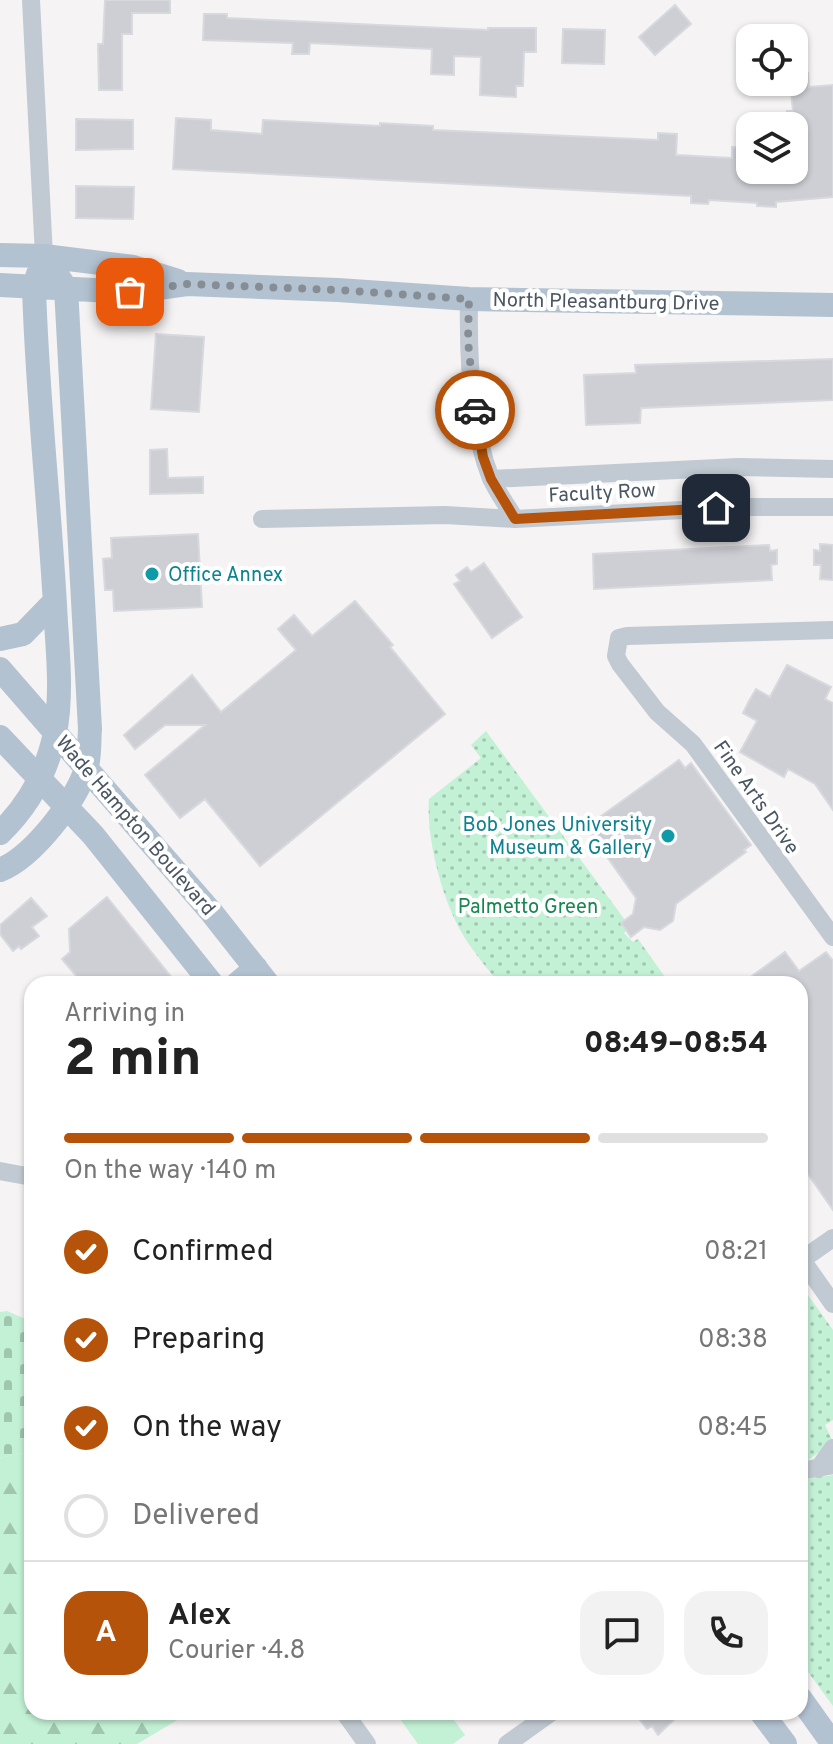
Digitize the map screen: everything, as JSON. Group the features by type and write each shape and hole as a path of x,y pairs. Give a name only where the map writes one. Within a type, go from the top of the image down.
{"main road":[{"name":"North Pleasantburg Drive","path":"0,255 44,256 133,267 187,284"},
{"path":"0,833 30,799 40,780 55,731 59,674 37,372 34,287 44,256"},
{"path":"0,870 13,865 42,838 66,807 86,766 90,729 66,288 44,256"},
{"name":"North Pleasantburg Drive","path":"0,285 130,292 187,284 469,299 833,305"},
{"path":"0,639 23,634 54,602"},
{"name":"Wade Hampton Boulevard","path":"0,669 212,913 252,976"},
{"name":"Wade Hampton Boulevard","path":"0,737 93,835 206,976"},
{"path":"122,871 152,843"},
{"path":"808,1709 833,1744"},
{"path":"767,1720 785,1744"}],"street":[{"path":"31,0 44,256"},
{"path":"469,299 468,341 483,457 491,479 515,519"},
{"name":"Faculty Row","path":"491,479 738,467 833,469"},
{"name":"Faculty Row","path":"262,519 445,515 515,519 738,507 833,507"},
{"name":"Fine Arts Drive","path":"833,630 627,636 619,638 616,647 620,664 657,712 693,744 833,937"},
{"path":"0,1171 24,1176"},
{"path":"808,1254 833,1238"},
{"path":"808,1269 833,1304"},
{"path":"817,1468 833,1448"},
{"path":"350,1720 367,1744"},
{"path":"507,1744 541,1720"}],"green space":[{"name":"Palmetto Green","path":"486,731 625,920 621,924 626,931 624,933 633,942 638,939 664,976 493,976 466,940 455,919 442,886 430,832 429,799 481,758 471,745"},
{"path":"808,1295 833,1330 833,1420 825,1425 833,1442 808,1460"},
{"path":"7,1311 24,1318 24,1453 0,1458 0,1312"},
{"path":"24,1453 24,1720 178,1720 137,1744 0,1744 0,1458"},
{"path":"833,1475 833,1706 808,1672 808,1479"},
{"path":"401,1720 454,1720 465,1735 453,1744 418,1744"}],"building":[{"path":"105,0 170,0 170,13 132,13 132,34 122,34 122,90 99,90 98,44 103,44"},
{"path":"675,5 691,24 655,55 639,37"},
{"path":"204,14 227,14 227,18 488,30 536,28 536,52 524,52 523,86 516,86 516,97 480,95 481,57 454,56 454,75 431,74 432,49 310,43 309,54 292,54 293,43 203,40"},
{"path":"563,29 605,30 604,64 562,63"},
{"path":"808,73 809,87 833,85 833,197 776,202 776,207 709,200 708,204 691,203 691,196 173,169 176,118 211,120 211,130 262,134 263,120 380,126 380,123 433,126 433,130 658,140 658,133 677,134 676,155 732,158 732,147 736,147 736,184 808,184 808,112 787,112 793,111 791,96 808,96"},
{"path":"76,119 133,120 133,149 76,150"},
{"path":"76,186 134,187 133,219 76,218"},
{"path":"156,334 204,337 199,412 151,409"},
{"path":"833,359 833,400 641,408 640,423 586,425 584,375 636,373 635,365"},
{"path":"167,449 168,478 203,477 203,493 150,494 150,450"},
{"name":"Office Annex","path":"198,534 202,607 114,611 113,590 105,590 103,559 112,558 111,538"},
{"path":"820,544 833,545 833,580 820,579 821,565 814,565 814,550 820,551"},
{"path":"769,545 770,551 777,550 777,564 771,565 772,580 594,589 593,554"},
{"path":"484,563 522,617 492,638 454,584 460,581 456,575 467,567 471,572"},
{"path":"355,601 445,714 260,866 205,799 180,818 145,775 205,725 165,725 135,749 124,735 192,675 221,712 296,650 278,629 294,615 312,636"},
{"path":"787,665 831,687 825,699 833,703 833,810 815,784 788,769 784,777 740,752 757,721 743,713 749,701 756,689 770,697"},
{"name":"Bob Jones University Museum & Gallery","path":"679,760 685,768 691,763 751,845 744,850 746,852 676,904 673,921 660,930 644,927 631,937 621,923 633,914 636,898 586,827"},
{"path":"107,897 171,976 76,976 62,959 70,952 69,929"},
{"path":"31,898 47,916 32,927 39,936 13,951 0,934 0,925"},
{"path":"785,952 799,971 826,952 833,961 833,1210 808,1174 808,976 752,976"},
{"path":"640,1720 674,1720 658,1735 652,1726 647,1729"}],"way so far":[{"path":"130,292 187,284 469,299 468,341 475,410"}],"place":[{"name":"Office Annex","path":"152,574"},
{"name":"Bob Jones University Museum & Gallery","path":"668,836"}],"route":[{"path":"475,410 483,457 491,479 515,519 716,508"}]}
